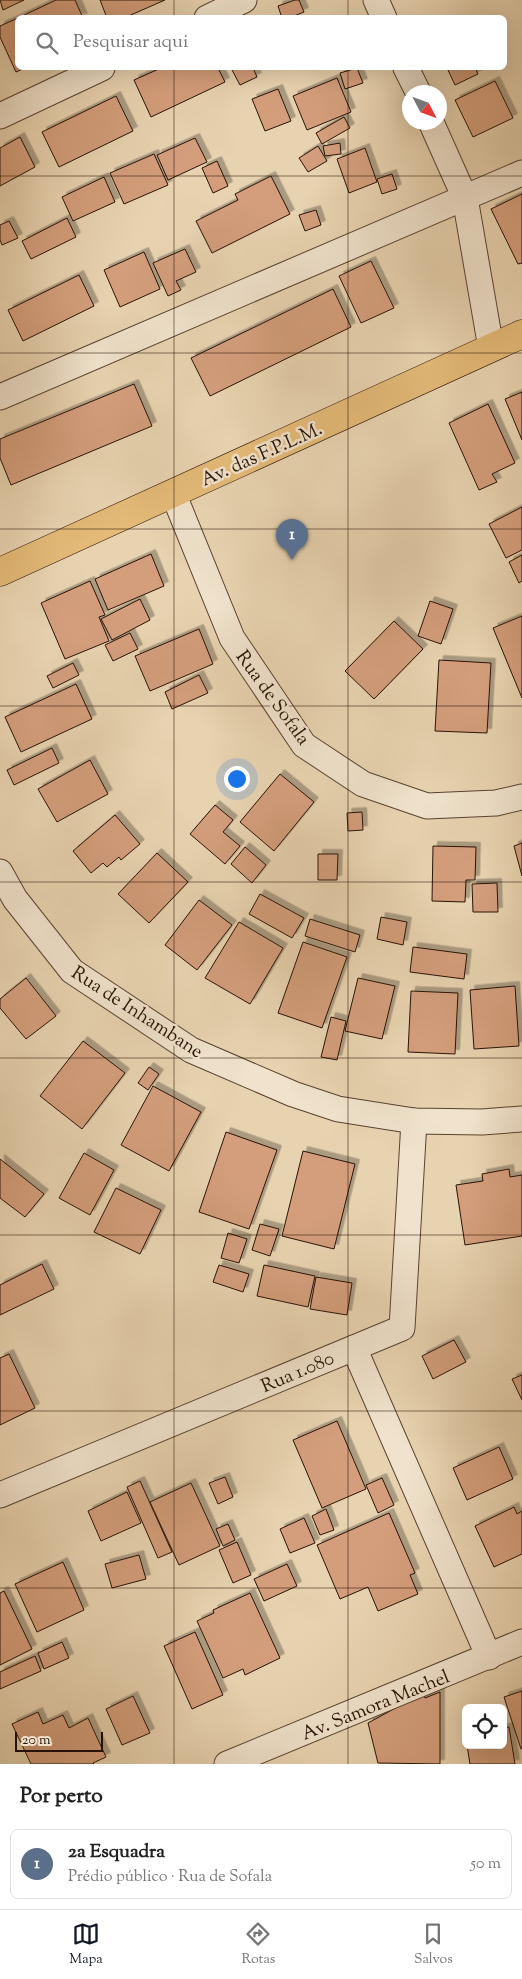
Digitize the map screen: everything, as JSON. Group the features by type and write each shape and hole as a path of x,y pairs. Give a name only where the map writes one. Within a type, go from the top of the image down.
{"main road":[{"name":"Av. das F.P.L.M.","path":"0,572 522,334"}],"street":[{"path":"213,15 244,0"},
{"path":"376,0 383,15"},
{"path":"0,116 98,70"},
{"path":"407,70 414,85"},
{"path":"435,130 466,198 491,348"},
{"path":"0,397 522,173"},
{"name":"Rua de Sofala","path":"173,493 232,638 304,745 363,784 427,806 496,803 522,797"},
{"name":"Rua de Inhambane","path":"0,872 15,899 72,971 191,1050 293,1094 338,1109 414,1121 482,1122 522,1120"},
{"name":"Rua 1.080","path":"0,1495 402,1328 414,1121"},
{"path":"354,1348 489,1657"},
{"name":"Av. Samora Machel","path":"227,1764 522,1642"}],"building":[{"path":"0,0 24,0 3,10"},
{"path":"56,0 75,0 82,15 24,15"},
{"path":"100,0 165,0 131,15 106,15"},
{"path":"299,0 304,12 296,15 281,15 278,6"},
{"path":"15,19 15,70 0,37 0,26"},
{"path":"156,70 219,70 225,82 151,117 134,80"},
{"path":"232,70 254,70 257,77 240,85"},
{"path":"358,70 363,83 345,89 340,73"},
{"path":"448,70 476,70 478,74 455,85"},
{"path":"337,78 351,112 307,130 293,96"},
{"path":"495,81 513,118 473,137 455,100"},
{"path":"278,89 291,121 265,131 252,99"},
{"path":"116,96 133,131 59,167 42,132"},
{"path":"344,117 350,128 322,144 316,133"},
{"path":"20,137 35,167 0,186 0,148"},
{"path":"195,138 207,162 168,180 157,155"},
{"path":"340,143 341,154 325,156 323,146"},
{"path":"318,146 327,161 308,172 299,158"},
{"path":"365,148 377,182 349,193 337,159"},
{"path":"154,154 168,185 124,204 110,173"},
{"path":"217,161 228,186 213,193 202,168"},
{"path":"392,174 397,189 382,194 377,179"},
{"path":"271,176 290,214 212,253 196,221 238,200 235,194"},
{"path":"104,177 115,202 73,221 62,197"},
{"path":"522,194 522,263 518,264 491,209"},
{"path":"316,210 321,225 305,231 299,215"},
{"path":"67,218 76,237 31,259 22,241"},
{"path":"9,221 18,238 2,245 0,225"},
{"path":"185,249 196,272 176,281 181,290 168,296 153,263"},
{"path":"144,252 160,289 120,307 104,270"},
{"path":"371,261 394,308 361,323 339,276"},
{"path":"79,275 94,306 23,341 8,310"},
{"path":"333,289 351,327 210,396 191,358"},
{"path":"134,384 152,426 11,485 0,458 0,439"},
{"path":"522,392 522,440 505,399"},
{"path":"488,404 515,463 492,474 497,482 479,490 449,423"},
{"path":"522,507 522,550 506,558 489,524"},
{"path":"151,554 164,586 108,610 95,579"},
{"path":"522,555 522,581 519,583 509,562"},
{"path":"90,581 105,615 99,617 109,641 65,659 41,603"},
{"path":"140,599 150,620 112,640 101,619"},
{"path":"430,601 453,609 441,644 418,636"},
{"path":"522,616 522,698 493,628"},
{"path":"394,621 423,649 374,699 345,671"},
{"path":"199,629 213,664 150,691 135,656"},
{"path":"130,633 138,649 113,661 105,645"},
{"path":"439,660 491,663 487,733 435,731"},
{"path":"73,663 79,675 53,688 47,676"},
{"path":"199,675 208,693 172,709 165,692"},
{"path":"76,684 92,719 21,752 5,717"},
{"path":"52,748 59,763 14,785 7,770"},
{"path":"90,760 108,794 57,822 38,789"},
{"path":"280,774 314,802 274,851 240,822"},
{"path":"215,805 233,820 223,832 240,846 225,864 190,834"},
{"path":"362,812 363,830 348,831 347,813"},
{"path":"115,815 140,844 121,860 119,857 107,867 103,863 91,873 73,851"},
{"path":"522,843 522,876 514,846"},
{"path":"433,846 476,847 475,880 466,880 465,902 432,901"},
{"path":"245,847 266,865 252,883 231,864"},
{"path":"157,853 188,882 149,923 118,894"},
{"path":"318,854 338,854 337,880 318,880"},
{"path":"497,883 498,912 473,912 472,884"},
{"path":"260,894 304,918 292,938 249,914"},
{"path":"199,900 232,925 197,970 165,945"},
{"path":"381,917 407,922 403,945 377,939"},
{"path":"310,919 360,935 355,952 305,936"},
{"path":"239,922 283,948 250,1004 205,978"},
{"path":"303,942 347,957 322,1028 278,1013"},
{"path":"413,947 467,954 464,979 410,972"},
{"path":"26,978 56,1016 26,1039 0,1008 0,999"},
{"path":"358,978 395,986 382,1039 345,1031"},
{"path":"515,986 519,1046 474,1049 470,990"},
{"path":"411,991 458,993 455,1054 408,1052"},
{"path":"331,1017 346,1021 337,1060 321,1057"},
{"path":"83,1041 125,1073 82,1129 40,1096"},
{"path":"149,1067 159,1074 148,1090 138,1083"},
{"path":"153,1086 201,1112 169,1171 121,1145"},
{"path":"226,1132 277,1150 249,1229 199,1212"},
{"path":"303,1151 355,1164 334,1249 282,1236"},
{"path":"84,1153 114,1170 90,1215 59,1198"},
{"path":"0,1159 44,1194 25,1217 0,1198"},
{"path":"509,1169 510,1177 522,1175 522,1236 465,1245 456,1185 483,1181 482,1174"},
{"path":"116,1188 161,1210 140,1254 94,1232"},
{"path":"260,1224 279,1229 270,1256 252,1250"},
{"path":"228,1233 247,1239 239,1263 221,1258"},
{"path":"42,1264 54,1289 0,1315 0,1285"},
{"path":"219,1265 249,1274 243,1292 213,1282"},
{"path":"264,1265 315,1276 308,1307 257,1296"},
{"path":"316,1277 352,1283 347,1315 310,1309"},
{"path":"454,1340 466,1362 433,1379 422,1356"},
{"path":"9,1354 35,1408 0,1425 0,1358"},
{"path":"522,1375 522,1400 512,1379"},
{"path":"337,1421 366,1489 322,1508 293,1440"},
{"path":"499,1447 513,1479 467,1500 453,1468"},
{"path":"225,1477 233,1497 218,1504 209,1483"},
{"path":"382,1478 394,1505 378,1513 366,1485"},
{"path":"140,1481 172,1552 158,1558 127,1487"},
{"path":"191,1483 220,1546 179,1565 150,1502"},
{"path":"127,1492 141,1523 101,1541 88,1511"},
{"path":"514,1507 517,1514 522,1511 522,1554 494,1567 475,1526"},
{"path":"326,1509 334,1530 320,1535 312,1516"},
{"path":"389,1513 415,1573 410,1575 418,1594 378,1611 368,1587 340,1599 317,1545"},
{"path":"304,1518 315,1543 290,1553 280,1529"},
{"path":"228,1524 235,1540 223,1546 216,1529"},
{"path":"237,1542 251,1575 233,1583 219,1550"},
{"path":"139,1555 146,1579 112,1588 105,1564"},
{"path":"63,1562 84,1610 37,1632 15,1584"},
{"path":"287,1564 297,1586 264,1601 254,1579"},
{"path":"4,1591 32,1649 0,1665 0,1593"},
{"path":"250,1593 280,1658 245,1675 243,1669 223,1678 197,1621 214,1613 213,1610"},
{"path":"195,1632 223,1695 192,1709 164,1646"},
{"path":"62,1642 69,1658 44,1669 38,1653"},
{"path":"35,1656 41,1671 0,1689 0,1672"},
{"path":"522,1691 522,1749 521,1749 504,1697"},
{"path":"440,1692 440,1764 378,1763 368,1723 423,1693 425,1698"},
{"path":"133,1696 150,1733 122,1745 106,1709"},
{"path":"38,1712 43,1724 63,1715 69,1728 88,1718 106,1757 94,1764 31,1764 12,1724"},
{"path":"507,1727 509,1727 515,1764 470,1764 468,1749 507,1749"}],"place":[{"name":"2a Esquadra","path":"292,560"}]}
